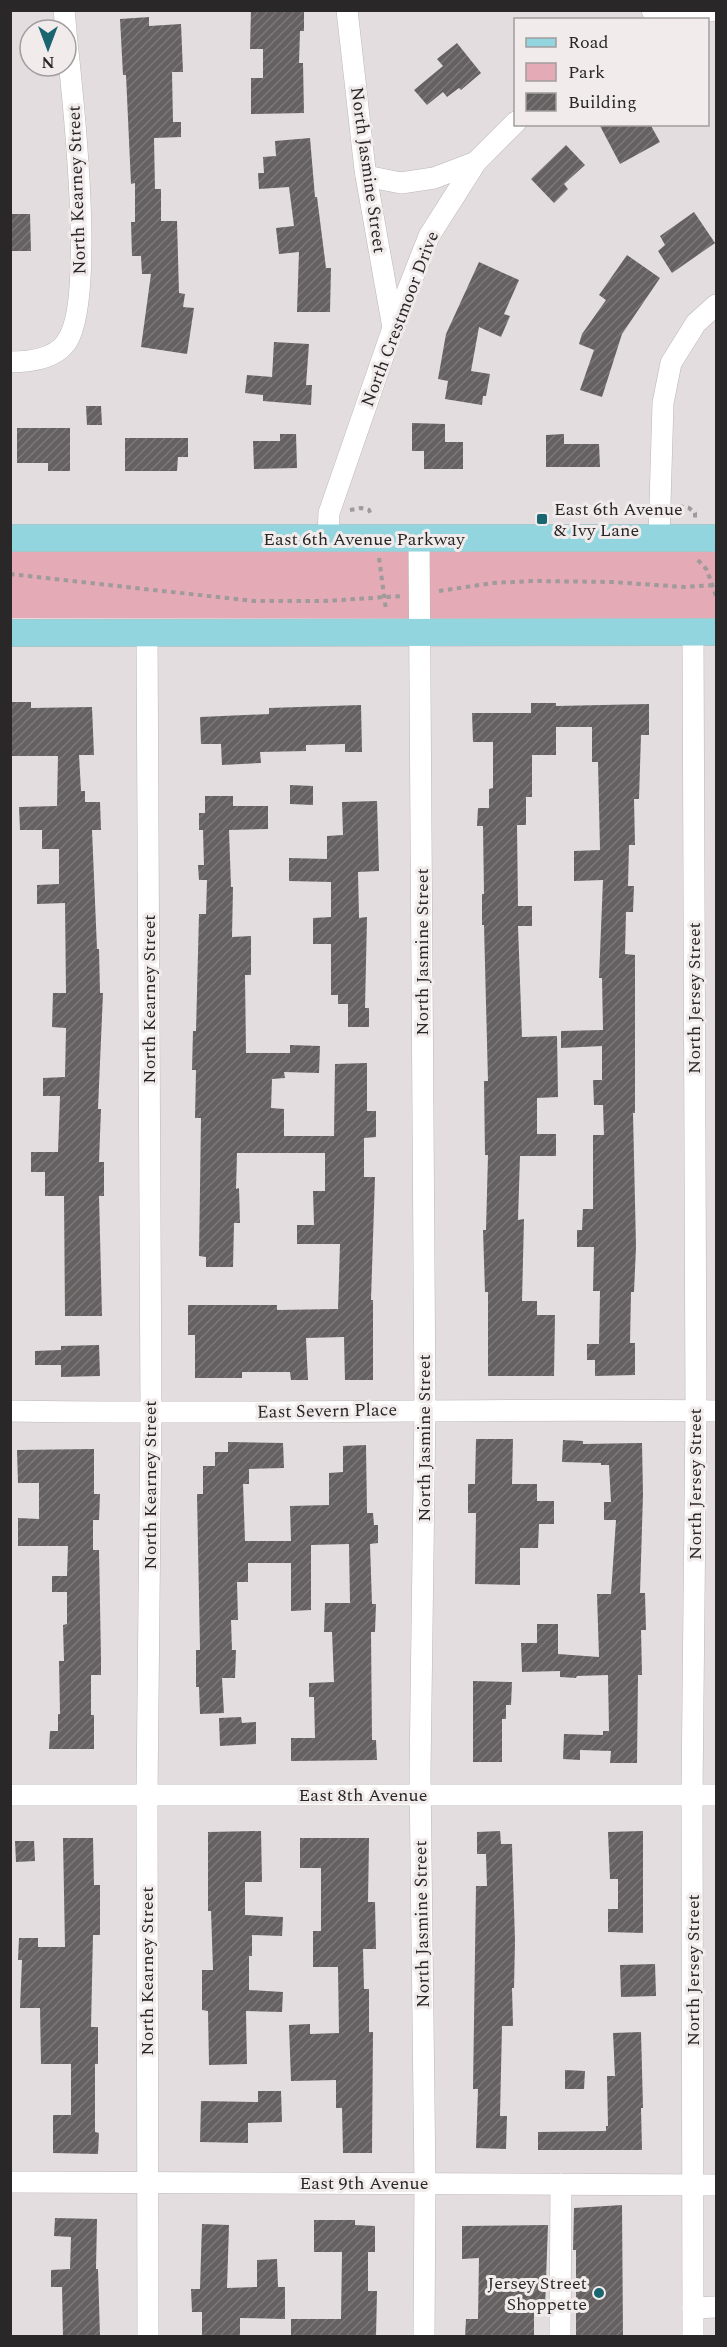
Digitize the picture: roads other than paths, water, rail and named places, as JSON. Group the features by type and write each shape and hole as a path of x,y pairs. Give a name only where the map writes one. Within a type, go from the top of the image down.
{"main road":[{"name":"East 6th Avenue Parkway","path":"10,538 328,526 377,539 717,538"},
{"path":"10,633 705,632"}],"street":[{"name":"North Jasmine Street","path":"347,10 366,176 393,328"},
{"path":"679,18 715,10"},
{"name":"North Kearney Street","path":"10,362 44,357 65,345 77,318 81,268 77,136 71,78"},
{"name":"North Crestmoor Drive","path":"328,526 393,328 429,236 476,162 514,124"},
{"path":"366,176 401,183 434,178 476,162"},
{"path":"659,538 663,403 671,363 696,323 717,305"},
{"name":"North Jasmine Street","path":"419,539 425,1409 420,1796 425,2183 424,2337"},
{"name":"North Jersey Street","path":"693,2337 692,1795 706,1411 705,632"},
{"name":"North Kearney Street","path":"147,633 151,1413 147,1795 148,2337"},
{"name":"East Severn Place","path":"10,1411 151,1413 425,1409 706,1411"},
{"name":"East 8th Avenue","path":"10,1795 717,1795"},
{"name":"East 9th Avenue","path":"10,2182 717,2185"},
{"path":"560,2337 561,2184"},
{"path":"693,2308 717,2307"}],"place":[{"name":"East 6th Avenue & Ivy Lane","path":"542,519"},
{"name":"Jersey Street Shoppette","path":"599,2293"}]}
